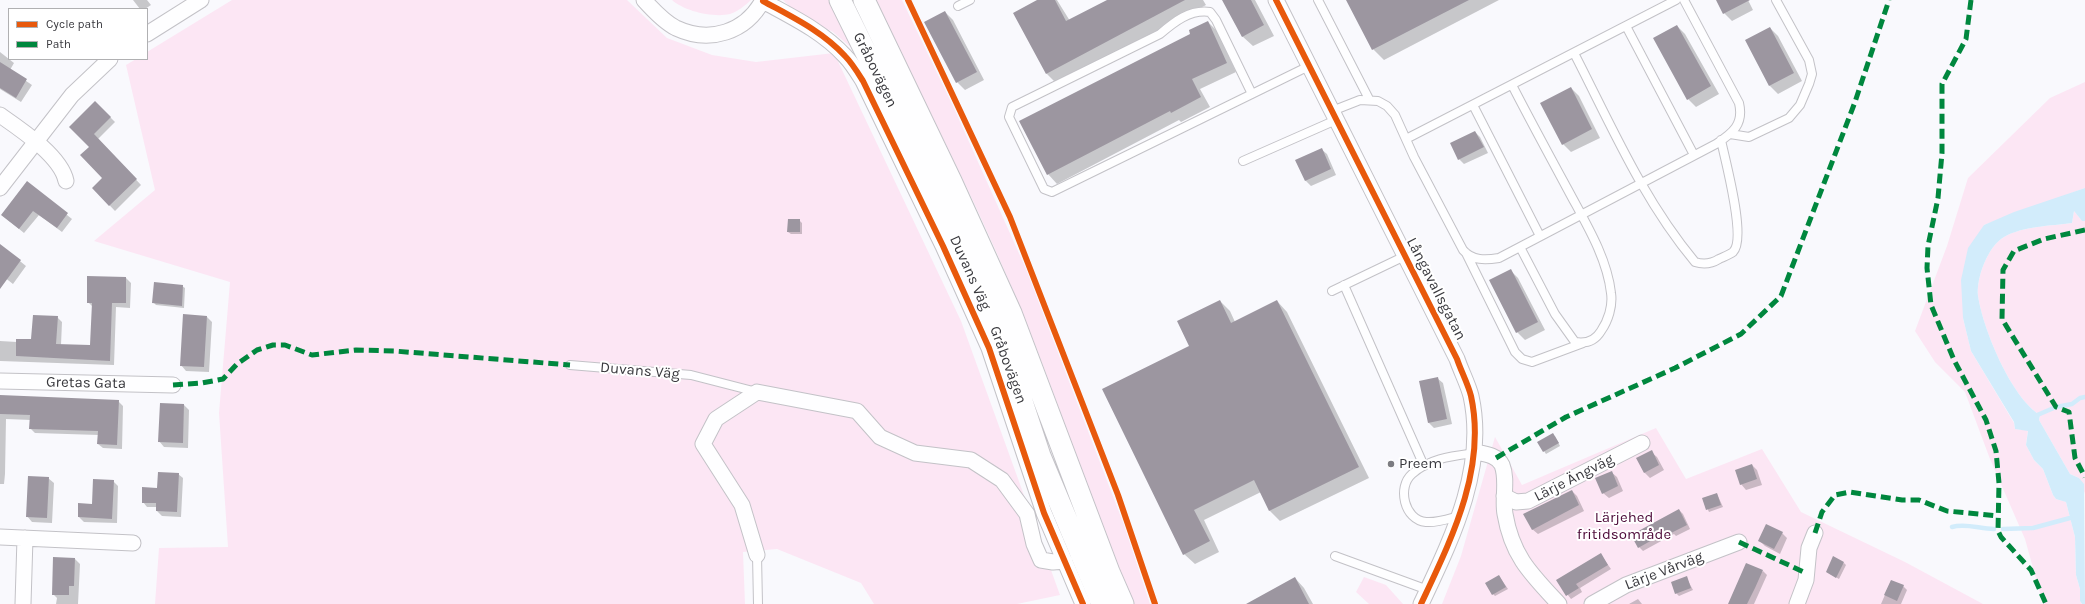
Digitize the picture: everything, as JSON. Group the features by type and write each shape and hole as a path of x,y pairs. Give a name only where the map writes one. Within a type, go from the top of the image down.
{"main road":[{"name":"Gråbovägen","path":"840,0 925,172 1004,347 1040,456 1102,604"},
{"name":"Gråbovägen","path":"864,0 951,181 1011,313 1109,572 1123,604"}],"street":[{"path":"148,33 201,0"},
{"path":"644,0 660,16 676,28 695,33 712,34 725,33 736,29 754,14 763,1"},
{"name":"Långavallsgatan","path":"1276,0 1457,359 1471,395 1475,425 1475,452 1453,535 1421,604"},
{"name":"Duvans Väg","path":"763,1 799,20 823,36 847,57 863,81 943,246 989,348 1044,513 1083,604"},
{"path":"0,188 72,94 109,60"},
{"path":"0,115 36,141 64,172 66,181"},
{"name":"Gretas Gata","path":"0,381 172,384"},
{"path":"757,392 716,419 703,444 742,505 757,555"},
{"name":"Duvans Väg","path":"757,392 857,411 880,438 915,453 971,460 1002,480 1027,514 1034,544 1041,560 1052,562 1065,561"},
{"name":"Lärje Ängväg","path":"1504,496 1516,502 1528,500 1642,443"},
{"path":"1475,452 1489,454 1496,458 1502,465 1505,513 1511,538 1523,565 1559,604"},
{"path":"1797,604 1806,580 1809,548 1815,533"},
{"path":"0,536 133,543"},
{"path":"23,604 25,538"},
{"name":"Lärje Vårväg","path":"1592,604 1626,585 1739,542"}],"lane":[{"path":"958,6 970,0"},
{"path":"1318,0 1369,99"},
{"path":"1406,139 1473,106 1676,0"},
{"path":"1466,253 1480,259 1488,260 1499,258 1721,140 1730,134 1739,124 1739,103 1684,0"},
{"path":"1730,134 1749,137 1789,118 1800,105 1809,84 1812,74 1809,60 1776,0"},
{"path":"1252,94 1216,20 1210,12 1200,11 1174,22 1160,34 1012,107 1009,117 1044,189 1052,192 1252,94 1309,66"},
{"path":"1626,26 1694,155"},
{"path":"1574,53 1641,183 1660,216 1696,262 1706,264 1714,262 1733,252 1737,244 1738,220 1721,140"},
{"path":"1243,161 1334,116 1360,100 1369,99 1387,106 1395,115 1454,235 1466,253 1515,352 1522,359 1532,362 1598,336 1604,326 1611,307 1612,295 1604,262 1581,215 1512,85"},
{"path":"1473,106 1540,236"},
{"path":"1520,247 1555,314 1575,342 1583,343"},
{"path":"1332,291 1405,256"},
{"path":"1344,285 1424,466"},
{"name":"Duvans Väg","path":"570,365 691,376 757,392"},
{"path":"1459,516 1440,521 1424,522 1415,518 1406,508 1404,497 1406,484 1410,475 1441,458 1475,452"},
{"path":"757,555 758,604"},
{"path":"1335,556 1428,590"}],"green space":[{"path":"232,0 627,0 667,38 712,55 756,62 834,53 961,321 1060,595 1017,604 874,604 861,583 777,549 743,552 745,604 155,604 159,548 228,547 219,413 230,282 94,241 155,190 126,65 134,60 148,60 148,51"},
{"path":"672,0 751,0 733,13 715,15 699,13 677,4"},
{"path":"783,0 831,0 855,51 833,32 797,14"},
{"path":"874,0 902,0 953,106 1026,269 1124,525 1150,604 1134,604 1106,537 1043,366 1013,290 956,164"},
{"path":"2085,82 2085,188 1984,225 1963,318 1971,351 2014,423 2015,429 2028,430 2026,445 2034,460 2043,469 2053,495 2056,499 2066,502 2075,537 2076,575 2080,589 2080,601 2082,604 2043,604 2025,539 1990,459 1965,392 1935,362 1915,331 1947,246 1968,178 2050,98"},
{"path":"2074,211 2082,221 2085,221 2085,494 2079,478 2070,474 2039,420 2040,415 2029,406 2009,378 1992,343 1978,296 1979,280 1984,263 1998,241 2012,233 2020,231 2037,227 2072,223"},
{"name":"Lärjehed fritidsområde","path":"1656,428 1686,479 1762,449 1801,512 1905,562 1983,604 1442,604 1461,556 1495,437 1522,485"},
{"path":"1364,577 1386,585 1403,604 1369,604 1356,592"}],"water":[{"path":"2085,188 2085,221 2082,221 2074,211 2072,223 2028,229 2012,233 2004,237 1993,247 1984,263 1978,289 1981,310 1986,326 1992,343 2009,378 2029,406 2040,415 2039,420 2070,474 2079,478 2084,484 2085,604 2082,604 2080,601 2080,589 2076,575 2075,537 2066,502 2056,499 2053,495 2043,469 2034,460 2026,445 2028,431 2015,429 2014,422 1971,351 1963,318 1961,280 1968,248 1984,225 2014,212"}],"building":[{"path":"1037,0 1055,0 1066,21 1107,0 1185,0 1046,74 1013,13"},
{"path":"1222,0 1251,0 1264,25 1242,37"},
{"path":"1346,0 1469,0 1372,50"},
{"path":"1716,0 1750,0 1723,14"},
{"path":"945,11 977,72 956,83 924,22"},
{"path":"1208,21 1227,63 1192,79 1201,97 1171,113 1170,111 1047,175 1019,121 1190,34 1189,30"},
{"path":"1677,25 1711,86 1687,100 1653,38"},
{"path":"1770,27 1794,73 1769,86 1745,40"},
{"path":"0,62 27,79 16,98 0,88"},
{"path":"1571,87 1592,129 1562,145 1540,103"},
{"path":"95,101 111,117 94,134 137,179 109,206 92,188 102,178 80,155 89,147 69,127"},
{"path":"1475,131 1484,147 1458,160 1450,143"},
{"path":"1322,148 1331,169 1305,181 1295,160"},
{"path":"27,181 68,213 57,228 33,211 19,229 1,215"},
{"path":"788,219 800,219 800,232 787,232"},
{"path":"0,244 21,260 0,289"},
{"path":"1511,269 1538,322 1516,333 1489,280"},
{"path":"87,276 126,277 126,303 112,303 110,361 16,356 16,339 31,339 33,315 58,316 56,344 90,345 92,303 87,303"},
{"path":"154,282 183,285 182,306 152,303"},
{"path":"1220,300 1231,323 1277,300 1359,467 1269,511 1254,480 1194,510 1210,541 1183,555 1102,389 1189,346 1177,321"},
{"path":"183,314 207,316 204,367 180,366"},
{"path":"1438,377 1447,419 1428,423 1419,381"},
{"path":"0,395 119,400 117,445 97,444 98,431 29,429 30,415 0,414"},
{"path":"160,403 184,404 183,443 158,442"},
{"path":"1553,433 1559,443 1543,452 1537,442"},
{"path":"1652,450 1659,465 1644,473 1636,458"},
{"path":"1752,464 1757,479 1740,485 1735,470"},
{"path":"1612,471 1618,486 1602,494 1595,478"},
{"path":"158,472 179,473 177,512 156,511 156,503 142,503 142,487 157,488"},
{"path":"28,476 49,477 47,518 26,517"},
{"path":"93,479 114,480 112,519 78,517 78,503 92,504"},
{"path":"1572,490 1579,505 1532,530 1523,514"},
{"path":"1717,493 1721,505 1706,510 1702,498"},
{"path":"1679,509 1687,525 1671,533 1670,530 1638,548 1631,535"},
{"path":"1766,524 1783,532 1774,549 1758,541"},
{"path":"1601,553 1608,565 1576,584 1579,588 1566,596 1556,580"},
{"path":"1833,556 1844,562 1836,578 1826,572"},
{"path":"53,557 75,558 74,586 69,586 69,595 52,595"},
{"path":"1746,563 1763,570 1747,604 1728,604"},
{"path":"1499,575 1506,587 1492,595 1485,583"},
{"path":"1687,576 1691,588 1675,594 1671,582"},
{"path":"1295,577 1309,604 1246,604"},
{"path":"1891,580 1904,585 1897,601 1884,595"}],"waterway":[{"path":"2035,416 2056,407 2072,404 2080,398 2085,397"},
{"path":"2003,529 2033,528 2070,518"},
{"path":"1952,527 1968,526 1994,529"}],"marked path":[{"path":"1496,458 1566,417 1675,368 1741,334 1781,296 1855,102 1889,0"},
{"path":"1971,0 1966,39 1942,84 1942,153 1938,198 1928,246 1927,268 1931,305 1954,360 1986,420 1996,451 1999,483 1998,531 2001,537 2031,570 2046,604"},
{"path":"2085,230 2044,239 2014,251 2003,270 2002,319 2056,407 2069,412 2075,458 2085,477"},
{"path":"173,385 202,383 223,379 237,364 257,350 273,345 285,345 312,355 356,350 394,351 570,365"},
{"path":"1815,533 1822,512 1835,495 1850,492 1902,500 1919,500 1947,511 1998,516"},
{"path":"1739,542 1806,573"}],"cycle path":[{"path":"908,0 1010,217 1118,495 1155,604"},
{"path":"1276,0 1457,359 1471,396 1475,423 1474,450 1470,477 1463,503 1444,555 1421,604"},
{"path":"763,1 796,19 827,39 848,59 863,81 943,246 989,348 1044,513 1083,604"}],"place":[{"name":"Preem","path":"1391,464"}]}
